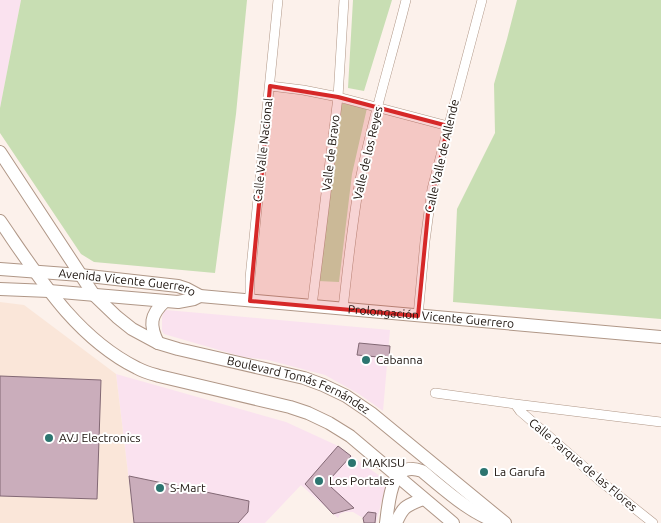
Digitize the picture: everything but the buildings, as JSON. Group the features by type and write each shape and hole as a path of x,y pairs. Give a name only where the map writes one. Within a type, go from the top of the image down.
{"main road":[{"name":"Boulevard Tomás Fernández","path":"0,152 94,295 132,329 158,343 188,352 304,378 346,396 371,413 504,523"},
{"name":"Boulevard Tomás Fernández","path":"0,220 49,291 92,338 114,354 138,369 159,376 290,407 329,423 350,436 422,499 453,523"},
{"name":"Avenida Vicente Guerrero","path":"0,269 80,274 178,286 200,296"},
{"name":"Avenida Vicente Guerrero","path":"0,289 49,291 178,302 200,296"},
{"name":"Prolongación Vicente Guerrero","path":"200,296 661,337"},
{"path":"158,343 153,331 152,319 165,301"},
{"path":"386,523 392,484 397,476 411,469 422,472 476,512 490,520 504,523"},
{"path":"396,523 406,506 422,499"}],"street":[{"name":"Calle Valle Nacional","path":"250,300 250,278 278,0"},
{"name":"Valle de Bravo","path":"312,306 338,97 344,0"},
{"name":"Valle de los Reyes","path":"343,308 359,188 406,0"},
{"name":"Calle Valle de Allende","path":"418,316 428,213 437,168 482,0"},
{"path":"270,86 338,97 448,126"},
{"path":"435,393 661,422"},
{"name":"Calle Parque de las Flores","path":"516,404 520,411 653,523"}],"highlighted area":[{"path":"270,86 338,97 448,126 428,213 418,316 250,301"}],"shaded area":[{"path":"0,0 21,0 0,108"},
{"path":"0,302 24,305 116,374 134,523 0,523"},
{"path":"166,310 390,330 383,411 359,394 325,375 268,360 243,357 164,334 162,331 162,317"},
{"path":"116,374 286,422 336,445 387,481 376,523 364,523 363,518 353,512 340,514 338,518 301,485 265,523 134,523"}],"green space":[{"path":"21,0 247,0 236,114 215,273 94,262 81,254 0,133 0,108"},
{"path":"353,0 392,0 364,91 348,88"},
{"path":"517,0 661,0 661,319 453,302 457,209 495,133 494,84"},
{"path":"340,103 367,108 352,174 339,282 318,281"}],"place":[{"name":"Cabanna","path":"366,360"},
{"name":"AVJ Electronics","path":"49,438"},
{"name":"MAKISU","path":"352,463"},
{"name":"La Garufa","path":"484,472"},
{"name":"Los Portales","path":"319,481"},
{"name":"S-Mart","path":"160,488"}]}
